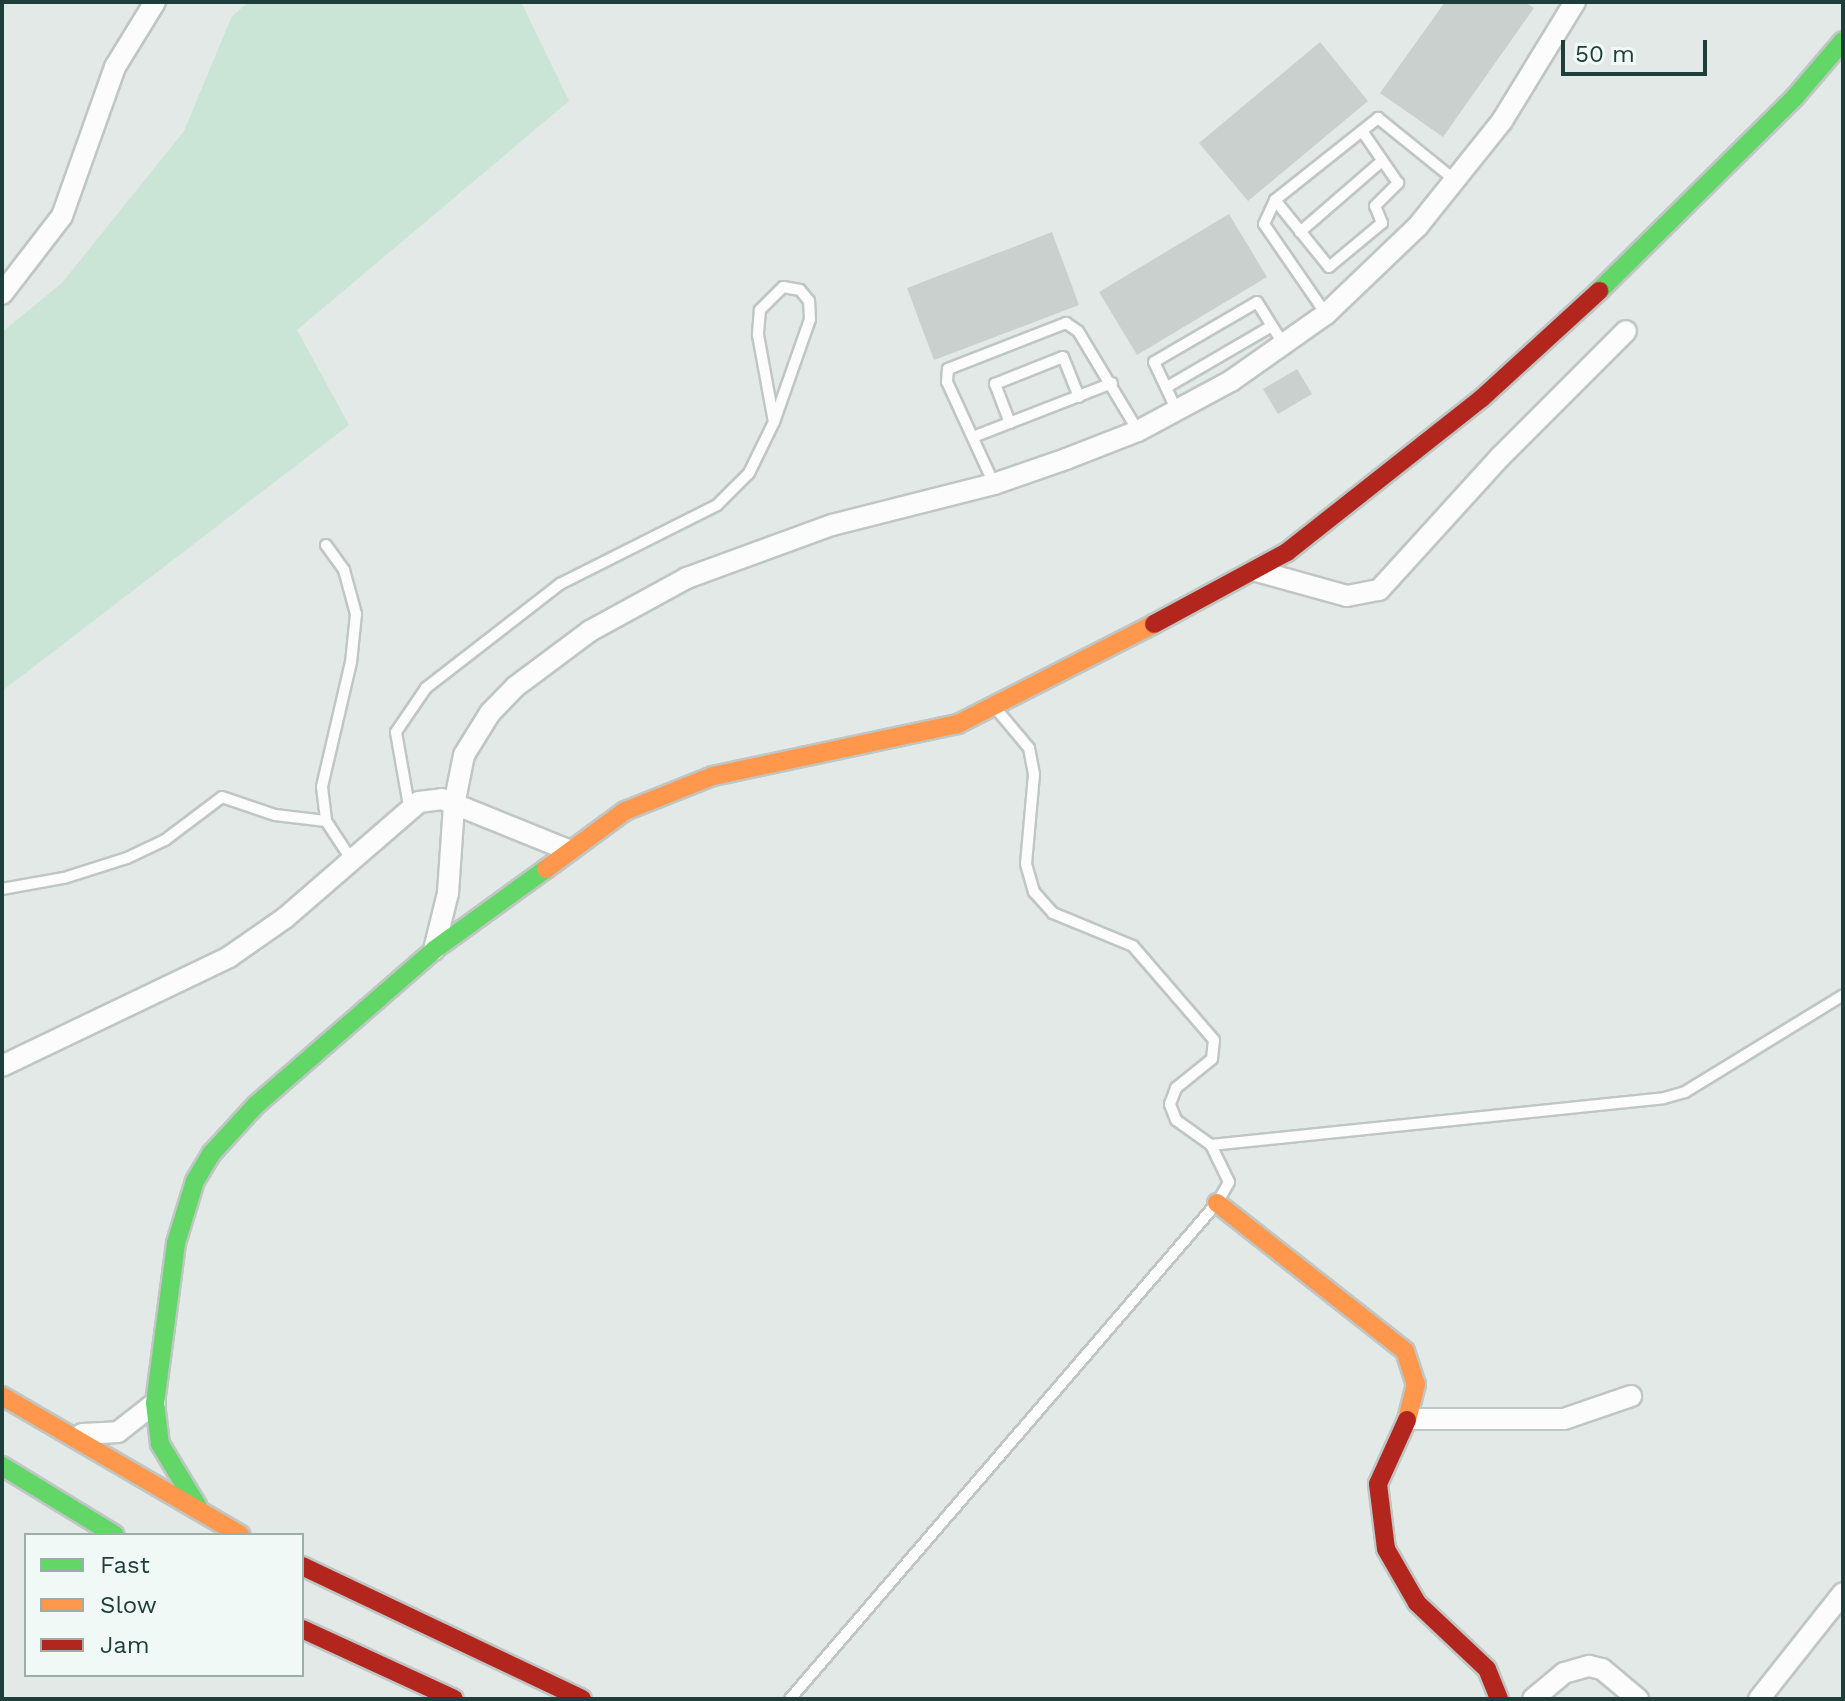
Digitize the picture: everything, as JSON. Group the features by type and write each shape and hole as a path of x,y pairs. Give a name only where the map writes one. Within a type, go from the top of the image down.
{"main road":[{"path":"208,1519 169,1464 155,1403 176,1243 195,1181 212,1153 256,1105 434,950 566,849 625,811 713,776 916,737 996,709 1257,571 1359,498 1482,398 1721,174 1843,41"},
{"path":"1217,1203 1394,1338 1412,1367 1416,1384 1410,1419 1385,1460 1378,1484 1386,1549 1417,1603 1487,1669 1499,1699"},
{"path":"2,1396 208,1519 237,1533"},
{"path":"2,1466 112,1533"},
{"path":"304,1567 582,1699"},
{"path":"304,1630 454,1699"}],"street":[{"path":"2,294 62,216 115,67 155,2"},
{"path":"434,950 448,893 454,805 464,755 490,713 555,654 632,606 687,578 804,535 994,484 1138,431 1177,411 1284,345 1326,314 1418,226 1456,181 1525,86 1575,2"},
{"path":"1257,571 1347,596 1379,590 1500,457 1626,331"},
{"path":"2,1066 229,957 285,918 409,806 431,800 454,805 566,849"},
{"path":"1410,1419 1564,1419 1631,1396"},
{"path":"58,1429 110,1434 132,1424 155,1403"},
{"path":"1759,1699 1843,1593"},
{"path":"1533,1699 1564,1673 1589,1666 1602,1669 1638,1699"}],"lane":[{"path":"1326,314 1264,224 1275,200 1378,118 1456,181"},
{"path":"1275,200 1329,267 1382,223 1375,206 1398,183 1362,131"},
{"path":"1300,232 1382,161"},
{"path":"409,806 396,732 426,688 560,584 717,505 749,473 774,422 810,319 809,301 800,290 783,287 760,310 758,335 774,422"},
{"path":"1177,411 1154,362 1257,302 1284,345"},
{"path":"994,484 947,382 948,369 1066,323 1078,331 1112,383 1138,431"},
{"path":"1167,387 1272,326"},
{"path":"1010,423 995,384 1063,357 1079,397"},
{"path":"973,437 1112,383"},
{"path":"326,545 350,583 356,614 351,662 324,769 326,821 351,859"},
{"path":"790,1699 1217,1203 1229,1173 1211,1145 1176,1120 1170,1104 1176,1088 1212,1059 1214,1040 1133,946 1053,913 1034,892 1026,864 1034,774 1029,748 996,709"},
{"path":"2,889 127,858 165,840 227,795 275,815 326,821"},
{"path":"1211,1145 1664,1098 1698,1084 1843,995"}],"green space":[{"path":"249,2 521,2 569,101 297,330 349,425 2,691 2,332 62,283 184,131 232,16"}],"building":[{"path":"1445,2 1525,2 1534,8 1443,137 1380,93"},
{"path":"1320,42 1368,101 1248,201 1199,143"},
{"path":"1229,214 1267,277 1137,355 1099,292"},
{"path":"1052,232 1079,305 934,360 907,288"},
{"path":"1297,369 1312,394 1278,414 1263,389"}],"traffic: fast":[{"path":"1599,291 1795,97 1843,41"},
{"path":"198,1507 160,1444 155,1403 176,1243 195,1181 212,1153 256,1105 434,950 546,869"},
{"path":"2,1466 112,1533"}],"traffic: slow":[{"path":"546,869 625,811 713,776 958,724 1154,624"},
{"path":"1217,1203 1405,1351 1416,1384 1407,1420"},
{"path":"2,1396 238,1533"}],"traffic: jam":[{"path":"1154,624 1287,552 1482,398 1599,291"},
{"path":"1407,1420 1378,1484 1386,1549 1417,1603 1487,1669 1499,1699"},
{"path":"304,1567 582,1699"},
{"path":"304,1630 454,1699"}]}
